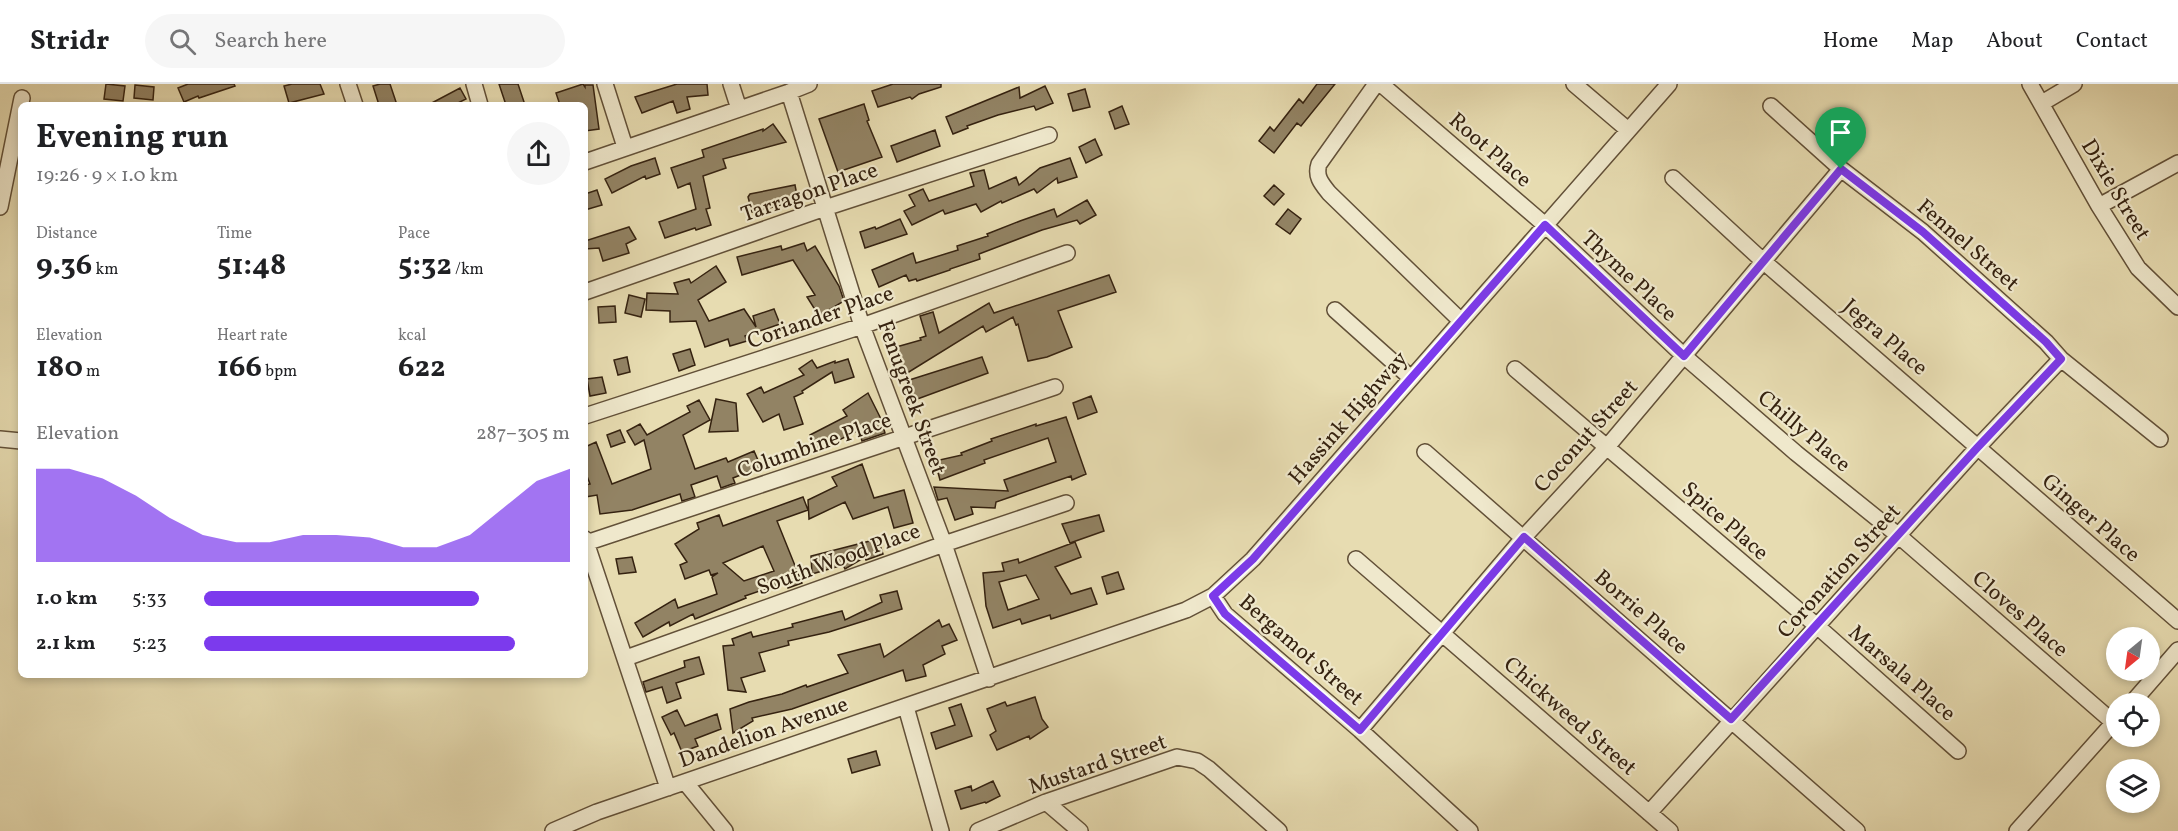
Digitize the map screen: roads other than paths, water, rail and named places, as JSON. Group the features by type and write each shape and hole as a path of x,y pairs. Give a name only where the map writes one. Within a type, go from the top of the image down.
{"street":[{"path":"348,84 354,102"},
{"path":"474,84 479,102"},
{"path":"605,84 625,147"},
{"path":"731,84 739,109"},
{"path":"588,161 809,84"},
{"path":"1376,84 1319,164 1318,177 1329,193 1461,321"},
{"name":"Root Place","path":"1381,84 1545,225"},
{"path":"1574,84 1628,130"},
{"name":"Hassink Highway","path":"989,679 1186,610 1213,596 1253,559 1669,84"},
{"name":"Dixie Street","path":"2030,84 2099,206 2138,268 2178,307"},
{"path":"2042,102 2074,84"},
{"name":"Fenugreek Street","path":"789,92 862,326 944,544 989,679"},
{"name":"Fennel Street","path":"1771,106 1841,169 1923,232 2046,342 2061,359 2160,439"},
{"path":"0,207 18,120"},
{"name":"Tarragon Place","path":"588,291 825,208 1049,135"},
{"path":"2099,206 2178,163"},
{"name":"Coconut Street","path":"1360,730 1524,537 1607,447 1841,169"},
{"name":"Jegra Place","path":"1673,178 1763,261 1875,356 1977,448"},
{"name":"Thyme Place","path":"1545,225 1684,356"},
{"name":"Coriander Place","path":"588,415 862,326 1067,253"},
{"path":"1335,310 1412,378"},
{"name":"Chilly Place","path":"1684,356 1805,460 1899,536"},
{"name":"Coronation Street","path":"1649,813 1731,719 2061,359"},
{"name":"Spice Place","path":"1515,369 1817,626"},
{"name":"Columbine Place","path":"588,540 773,482 1055,387"},
{"path":"0,439 18,441"},
{"name":"Ginger Place","path":"1977,448 2178,621"},
{"name":"Borrie Place","path":"1425,452 1857,831"},
{"name":"South Wood Place","path":"626,658 944,544 1066,503"},
{"name":"Cloves Place","path":"1899,536 2106,714"},
{"path":"588,556 590,571 626,658 668,788"},
{"name":"Chickweed Street","path":"1356,559 1670,831"},
{"name":"Bergamot Street","path":"1213,596 1225,614 1360,730 1470,831"},
{"name":"Marsala Place","path":"1817,626 1958,751"},
{"path":"2141,693 2178,650"},
{"name":"Dandelion Avenue","path":"553,831 597,812 989,679"},
{"path":"906,707 941,831"},
{"path":"2017,831 2106,732"},
{"name":"Mustard Street","path":"978,831 1046,802 1177,757 1197,761 1218,776 1280,831"},
{"path":"685,782 725,831"},
{"path":"1046,802 1080,831"}]}
